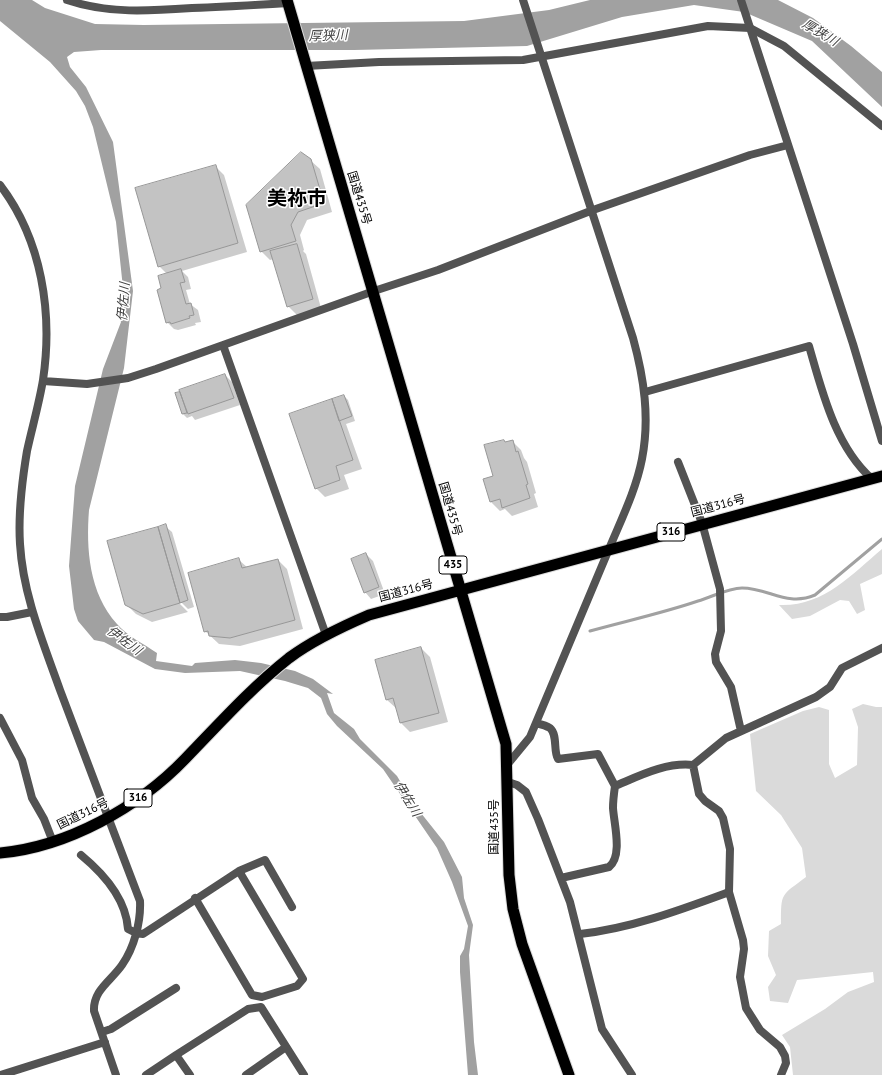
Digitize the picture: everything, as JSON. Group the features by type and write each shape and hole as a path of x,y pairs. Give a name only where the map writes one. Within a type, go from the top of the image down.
{"highway":[{"name":"国道435号","path":"288,5 374,291 506,744 509,875 513,909 522,944 569,1075"},
{"name":"国道316号","path":"0,853 32,848 52,842 85,829 130,804 184,760 212,728 290,657 326,635 369,615 609,549 877,478"}],"street":[{"path":"67,0 85,6 113,10 162,10 288,5"},
{"path":"741,0 853,344 882,441"},
{"path":"507,765 530,737 609,549 632,491 642,460 646,421 645,392 633,338 593,210 524,3"},
{"path":"305,63 490,62 522,60 540,53 708,26 750,28 784,46 882,126"},
{"path":"43,381 87,384 128,378 374,291 438,270 593,210 750,155 788,145"},
{"path":"0,185 21,218 32,243 39,270 46,321 46,350 43,381 27,452 20,517 20,543 24,580 32,612 140,901 141,915 136,934 122,965 97,994 94,1002 94,1011 116,1075"},
{"path":"223,345 326,635"},
{"path":"645,392 809,346 828,412 858,467 877,478"},
{"path":"678,462 702,524 721,599 721,631 716,654 716,662 731,687 741,731"},
{"path":"0,617 32,612"},
{"path":"615,786 650,771 685,764 693,765 726,738 816,697 830,687 842,668 882,648"},
{"path":"0,718 22,760 32,798 44,819 52,842"},
{"path":"536,723 550,727 552,731 554,754 558,759 598,754 615,786 613,809 617,833 615,859 613,864 609,867 561,878"},
{"path":"693,765 699,794 705,801 719,811 723,818 730,849 728,892 743,940 744,949 740,977 746,1008 760,1030 780,1047 785,1056 786,1063 781,1075"},
{"path":"508,782 517,785 526,792 561,878 580,934 594,1000 602,1029 632,1075"},
{"path":"81,855 101,872 108,882 127,915 128,929 136,934 143,934 195,898 239,871 265,860 292,907"},
{"path":"195,898 252,995 262,997 298,986 303,979 239,871"},
{"path":"580,934 623,927 660,917 728,892"},
{"path":"102,1032 111,1029 176,988"},
{"path":"146,1075 248,1009 261,1007 304,1075"},
{"path":"1,1075 105,1042"},
{"path":"246,1075 286,1047"},
{"path":"176,1055 190,1075"}],"shaded area":[{"path":"882,549 882,574 860,584 865,610 857,614 849,601 840,600 810,616 792,619 779,605 809,601 823,595 847,579"},
{"path":"863,704 882,707 882,1075 793,1075 790,1047 782,1035 825,1009 848,992 874,982 873,972 797,980 788,1003 770,1001 768,987 776,975 768,956 769,931 781,924 781,906 784,896 806,877 802,848 781,815 756,791 750,734 803,711 819,707 829,710 829,764 835,778 857,765 858,727 852,709"}],"water":[{"path":"0,0 32,0 45,8 95,24 144,25 464,21 549,10 590,0 778,0 813,18 851,46 882,72 882,107 812,41 744,12 694,5 622,17 527,46 354,50 101,50 74,52 67,57 70,67 86,87 113,142 133,291 124,368 89,510 89,555 91,570 100,599 121,628 157,653 156,661 192,666 195,663 235,660 261,663 295,671 313,679 333,694 327,693 334,713 354,729 360,739 397,776 413,803 444,842 462,877 464,898 473,925 469,955 474,1042 478,1075 468,1075 460,972 460,956 464,949 468,926 452,882 437,848 383,769 337,726 327,714 321,698 308,688 285,681 240,671 185,673 155,669 104,642 94,640 78,621 74,609 69,566 75,486 103,369 121,322 118,312 123,288 116,222 93,127 85,106 76,91 50,62 0,21"}],"building":[{"path":"301,152 311,159 324,203 298,212 291,225 296,241 260,252 246,205"},
{"path":"216,165 238,243 158,267 135,188"},
{"path":"297,244 313,299 287,307 270,251"},
{"path":"181,269 185,282 180,283 186,304 191,303 194,315 189,316 190,318 171,324 170,322 166,323 157,290 161,288 158,276"},
{"path":"225,374 234,398 188,414 179,390"},
{"path":"180,392 187,413 182,414 175,393"},
{"path":"344,395 352,416 339,421 332,399"},
{"path":"332,399 353,460 336,466 340,480 315,489 289,414"},
{"path":"504,440 505,442 513,440 516,452 518,451 528,484 526,485 530,498 502,508 500,499 490,502 483,479 493,476 484,445"},
{"path":"166,524 188,600 180,603 158,527"},
{"path":"158,527 180,603 143,614 125,605 107,541"},
{"path":"366,553 379,587 364,593 351,559"},
{"path":"239,558 242,568 278,559 295,620 230,638 209,636 208,631 204,632 188,573"},
{"path":"421,647 439,713 400,723 393,698 386,700 375,660"}],"waterway":[{"path":"590,631 671,609 737,588 752,589 796,599 815,595 882,539"}],"district":[{"name":"美祢市","path":"297,199"}],"water label":[{"name":"厚狭川","path":"820,33"},
{"name":"厚狭川","path":"328,36"},
{"name":"伊佐川","path":"124,302"},
{"name":"伊佐川","path":"124,641"},
{"name":"伊佐川","path":"407,799"}]}
